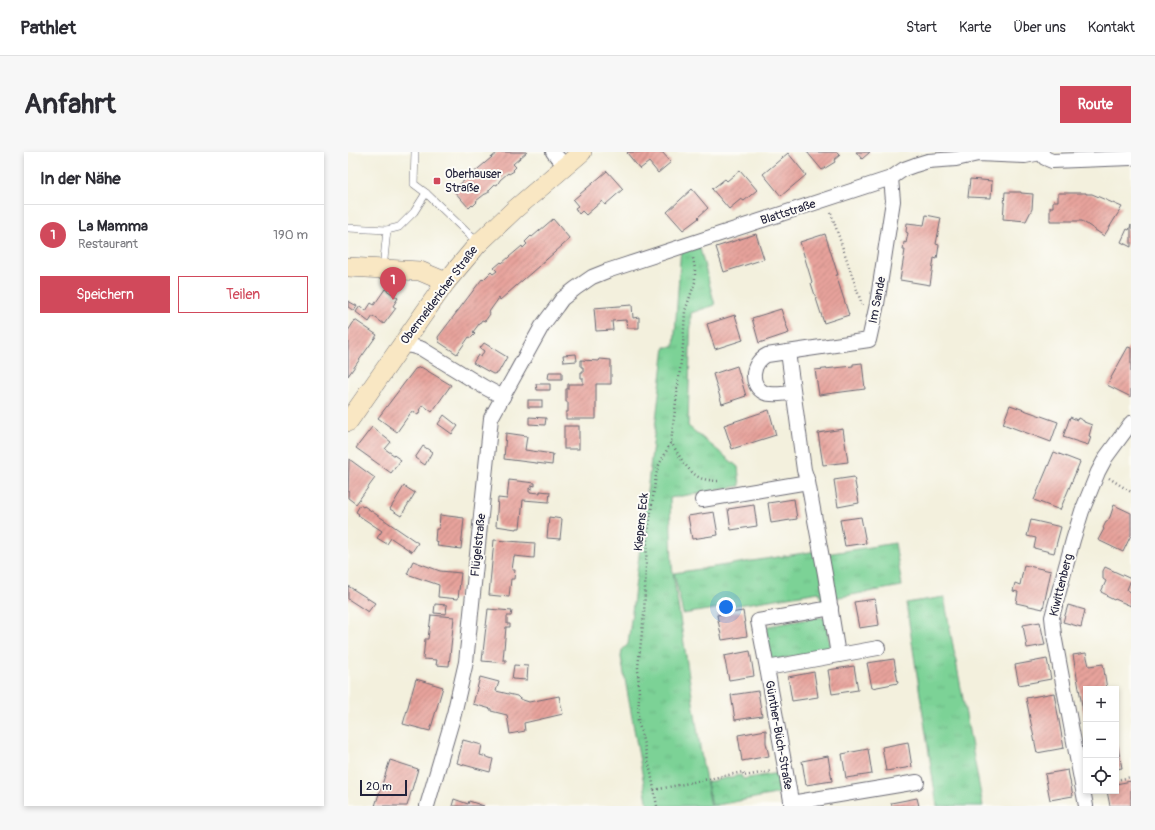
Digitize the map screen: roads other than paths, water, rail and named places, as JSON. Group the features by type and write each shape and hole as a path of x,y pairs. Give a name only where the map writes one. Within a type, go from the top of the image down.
{"main road":[{"name":"Obermeidericher Straße","path":"348,422 446,282 478,244 514,210 582,152"},
{"path":"348,267 420,271 446,282"}],"street":[{"path":"553,152 565,166"},
{"name":"Blattstraße","path":"503,397 542,326 562,300 576,288 607,271 891,178 904,169 928,162 956,159 978,154 1025,156 1041,152 1045,158 1052,162 1131,158"},
{"name":"Im Sande","path":"793,393 768,394 760,390 754,379 754,368 763,357 767,355 869,340 877,304 893,201 891,178"},
{"path":"402,344 422,349 484,388 503,397"},
{"path":"788,352 804,470 808,482 825,574 838,655"},
{"name":"Flügelstraße","path":"426,806 454,714 466,662 490,424 494,412 503,397"},
{"name":"Kiwittenberg","path":"1086,806 1054,635 1052,617 1082,511 1098,472 1106,457 1131,423"},
{"path":"702,500 808,482"},
{"name":"Günther-Büch-Straße","path":"831,608 758,621 791,804 917,782"},
{"name":"Günther-Büch-Straße","path":"767,668 878,648"}],"lane":[{"path":"414,152 414,184 426,193 478,244"},
{"path":"348,228 386,230 399,227 414,212 426,193"},
{"path":"383,269 386,230"}],"place":[{"name":"Oberhauser Straße","path":"437,181"},
{"name":"La Mamma","path":"393,300"}]}
